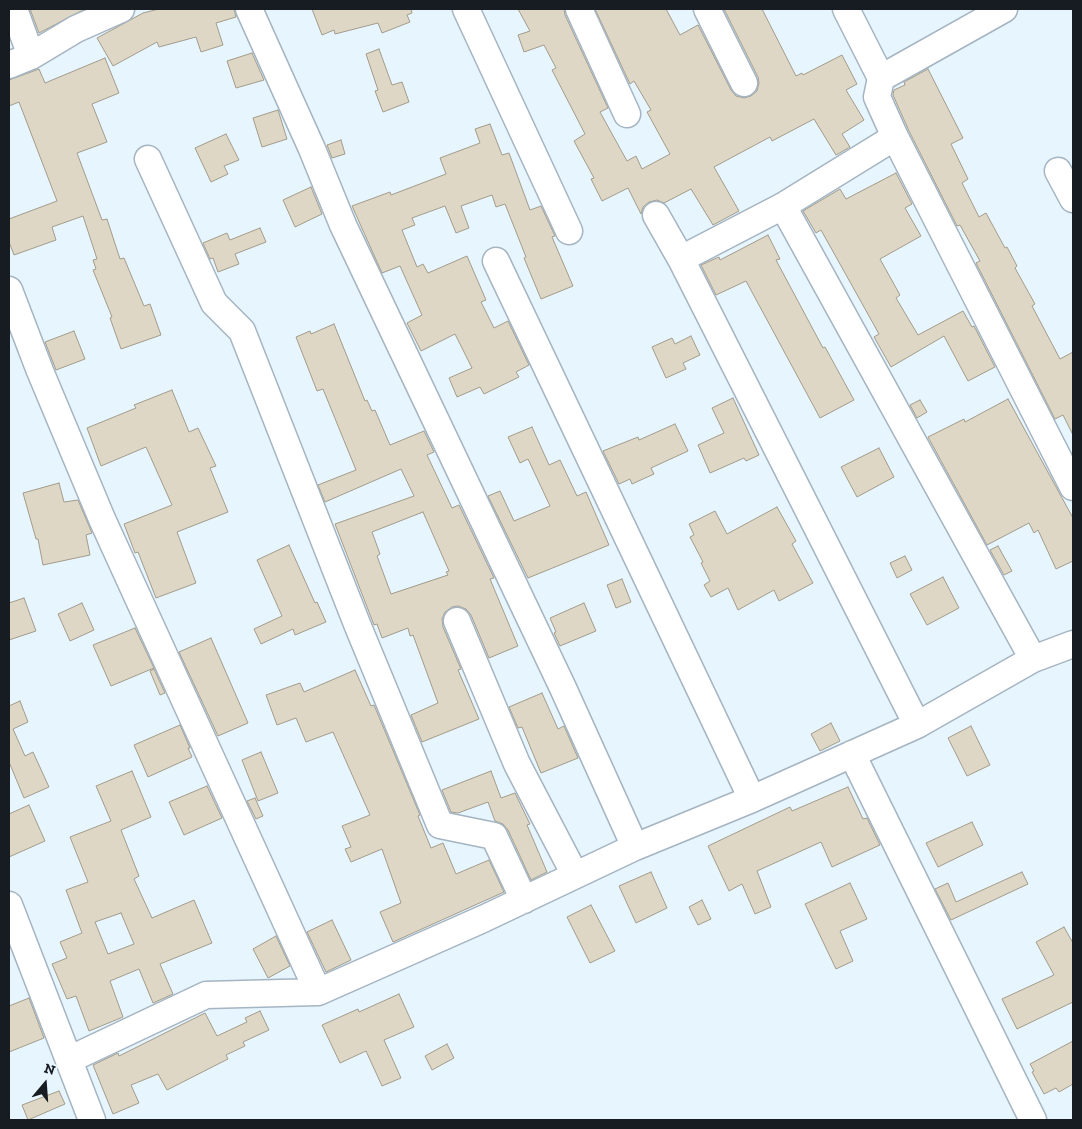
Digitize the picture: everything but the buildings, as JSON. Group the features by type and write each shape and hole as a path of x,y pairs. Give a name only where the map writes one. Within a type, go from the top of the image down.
{"street":[{"path":"14,9 20,60 76,29 121,9"},
{"path":"249,9 312,149 343,225 559,680 635,847"},
{"path":"466,9 569,232"},
{"path":"579,9 627,114"},
{"path":"707,9 744,83"},
{"path":"846,9 881,78 877,97 895,137 1073,488"},
{"path":"881,78 1004,9"},
{"path":"681,259 783,206 895,137"},
{"path":"148,159 214,303 242,332 357,624 440,825 494,836 524,900"},
{"path":"1058,171 1073,199"},
{"path":"783,206 1033,659"},
{"path":"656,216 681,259 917,725"},
{"path":"496,261 752,799"},
{"path":"9,290 40,371 102,519 318,992"},
{"path":"457,621 517,764 575,875"},
{"path":"79,1055 206,995 318,992 524,900 635,847 752,799 917,725 1033,659 1073,644"},
{"path":"852,754 1033,1120"},
{"path":"9,905 92,1120"}]}
